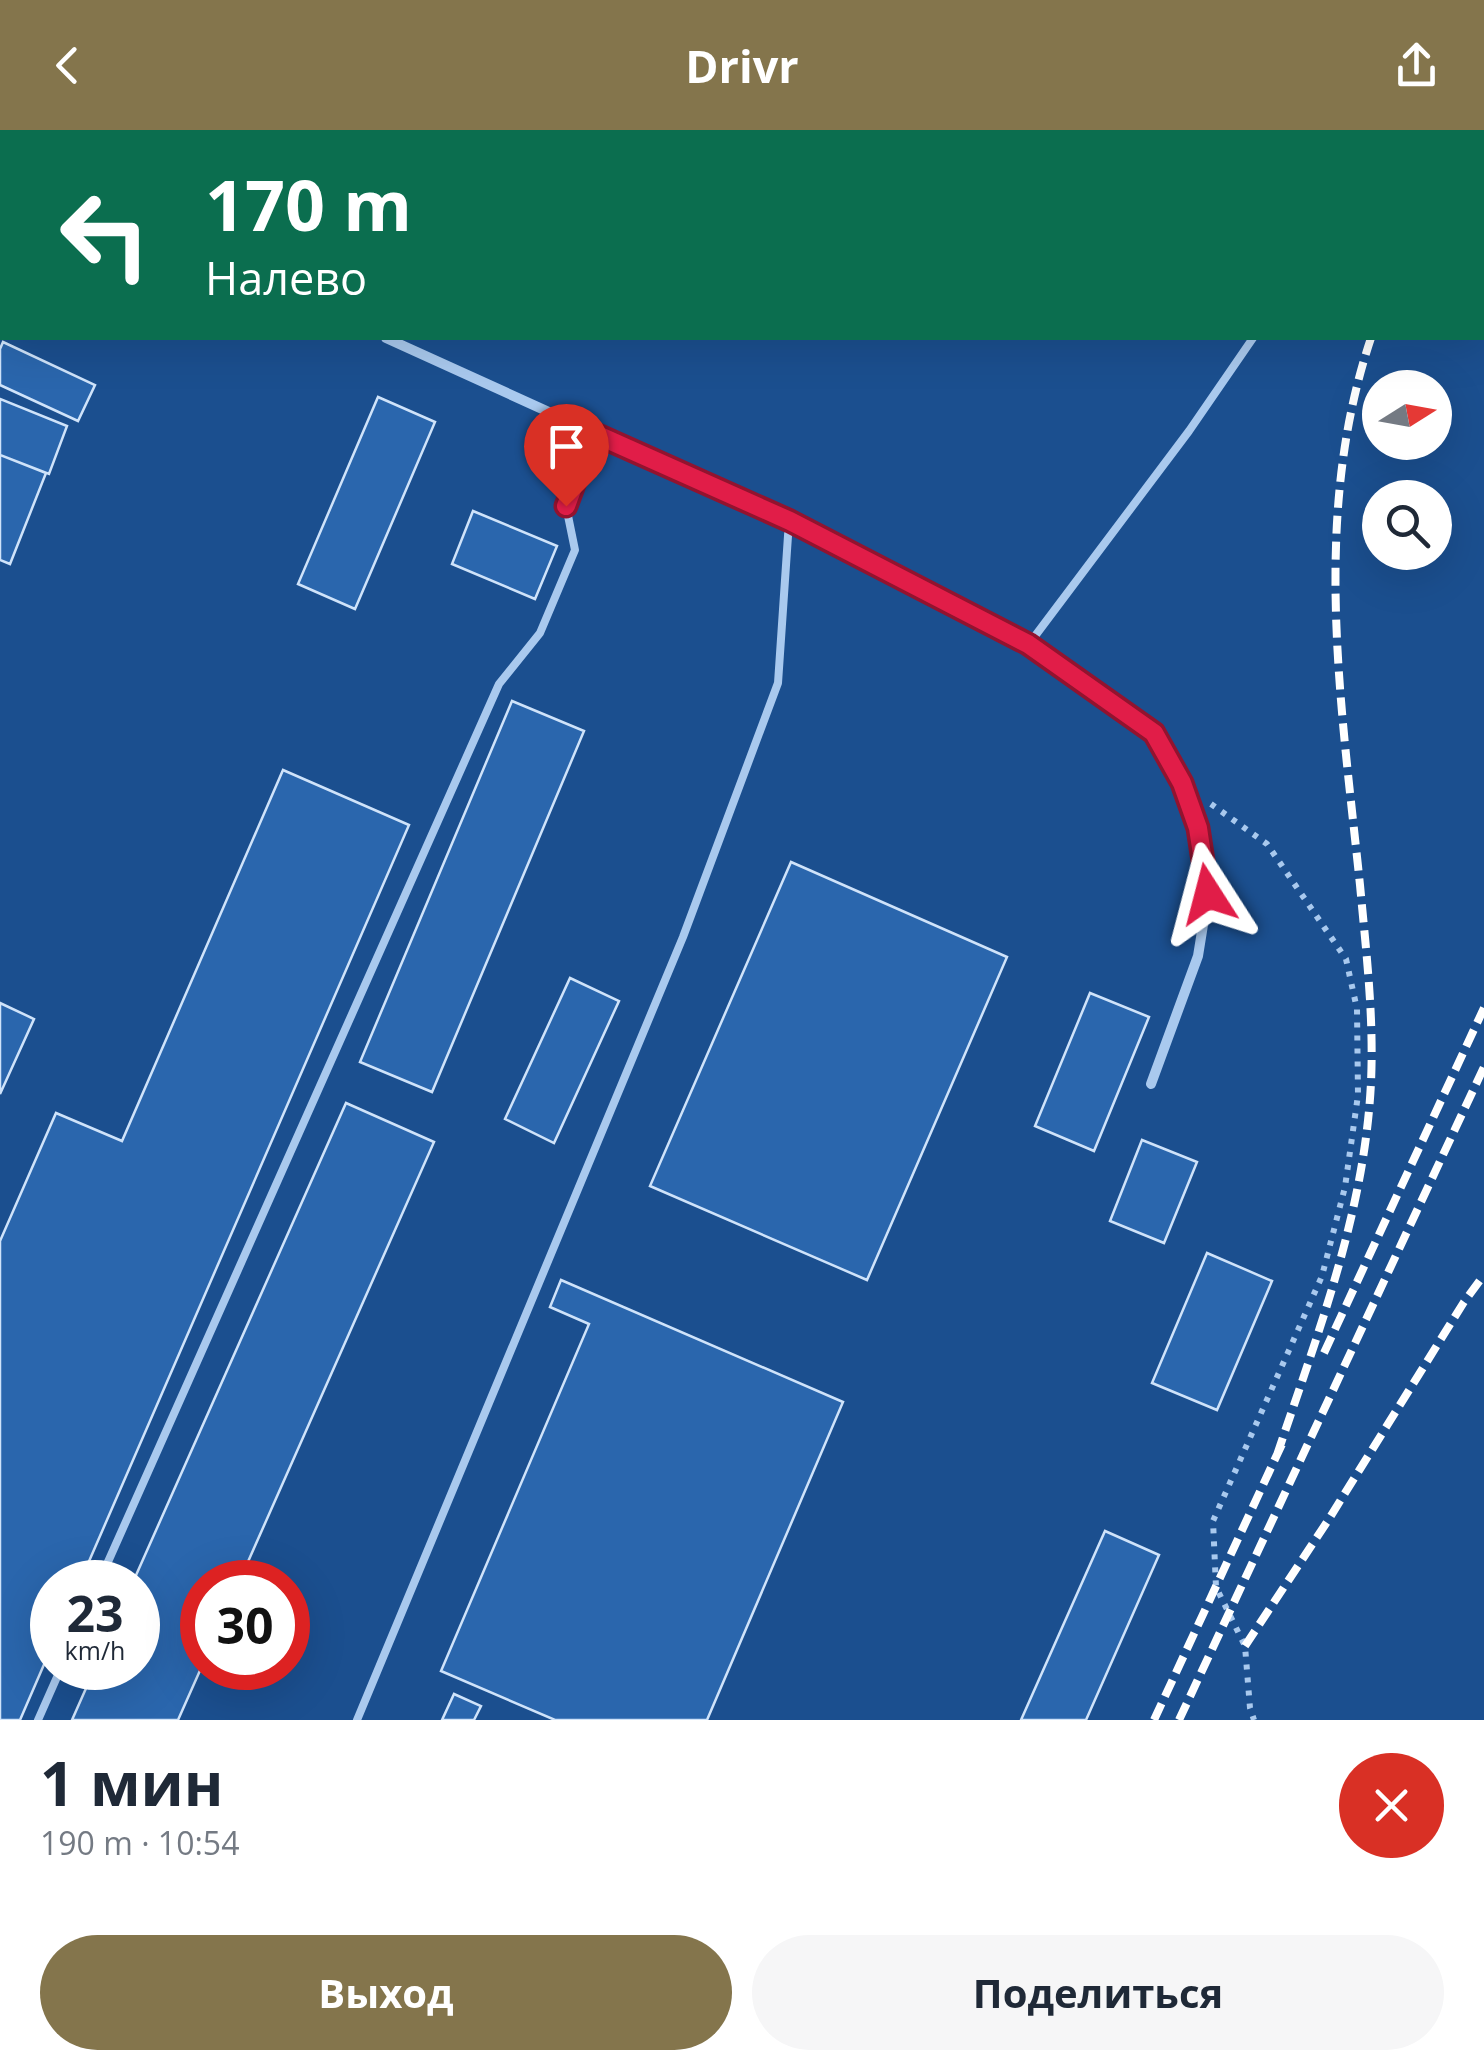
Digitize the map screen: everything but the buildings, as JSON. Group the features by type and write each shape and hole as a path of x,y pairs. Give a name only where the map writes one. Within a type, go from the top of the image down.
{"street":[{"path":"390,340 790,521 1028,644 1154,733 1182,783 1198,828 1208,894 1198,956 1151,1084"}],"lane":[{"path":"1028,644 1189,431 1252,340"},
{"path":"109,1560 499,684 540,633 575,550 566,506 593,433"},
{"path":"358,1720 682,937 778,682 790,521"},
{"path":"38,1720 51,1690"}],"path":[{"path":"1182,783 1267,844 1346,960 1357,1009 1358,1096 1346,1187 1322,1276 1213,1521 1216,1587 1245,1646 1254,1720"}],"railway":[{"path":"1277,1455 1337,1271 1360,1178 1367,1130 1371,1082 1369,983 1339,678 1336,541 1341,473 1370,340"},
{"path":"1324,1353 1484,1008"},
{"path":"1179,1720 1484,1067"},
{"path":"1245,1646 1484,1275"},
{"path":"1154,1720 1282,1444"}],"route":[{"path":"566,506 593,433 790,521 1028,644 1154,733 1182,783 1198,828 1208,894"}]}
